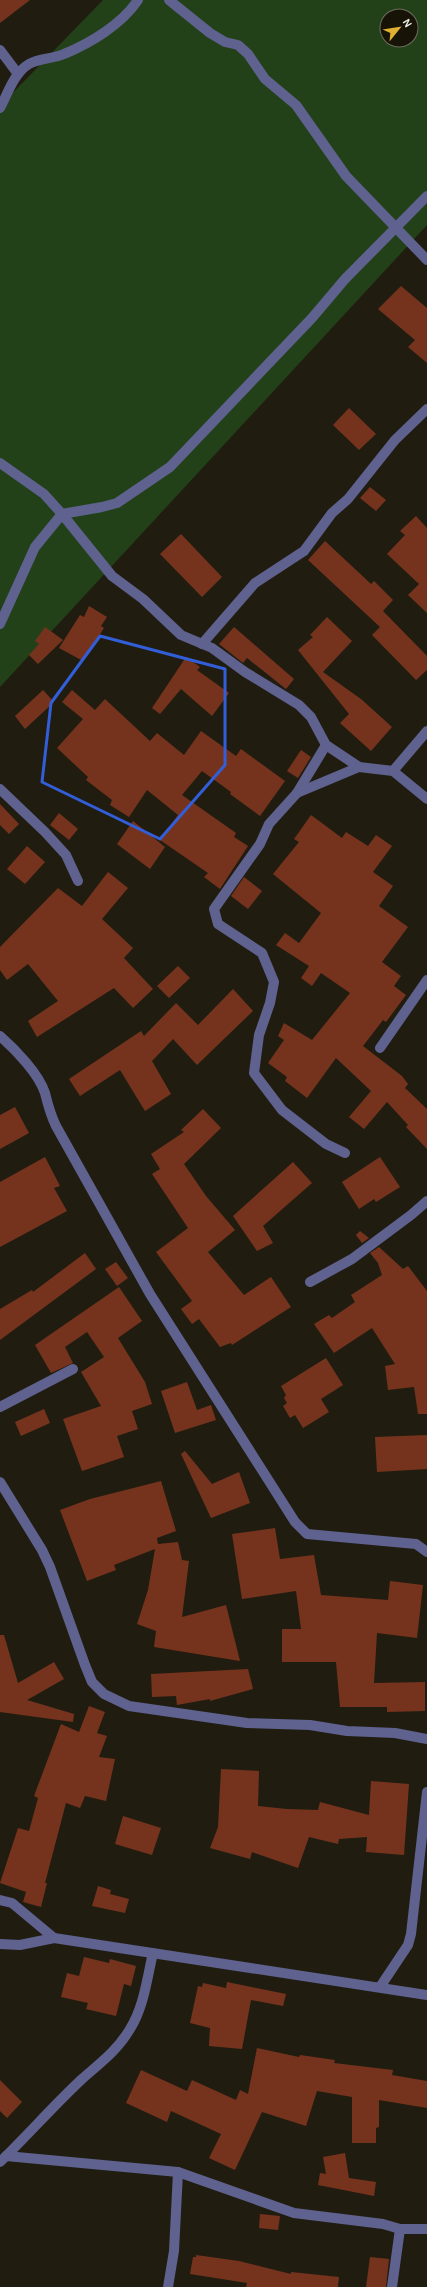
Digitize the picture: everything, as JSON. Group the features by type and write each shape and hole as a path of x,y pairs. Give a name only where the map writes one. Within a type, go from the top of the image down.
{"street":[{"path":"0,108 18,74 29,64 63,55 85,43 122,20 138,0"},
{"path":"169,0 210,33 225,42 238,45 248,54 265,79 296,105 346,176 395,229 427,260"},
{"path":"0,50 18,74"},
{"path":"0,624 35,547 62,514 102,508 118,503 170,467 307,324 344,280 427,196"},
{"path":"202,644 256,583 304,551 332,513 348,499 395,440 427,409"},
{"path":"0,463 26,480 62,514 112,576 143,599 182,635 202,644 299,705 311,717 326,745 359,767 393,771 427,799"},
{"path":"393,771 427,731"},
{"path":"326,745 296,793 269,824 260,844 214,909 218,924 262,953 274,982 270,1003 259,1035 254,1073 282,1110 326,1144 345,1153"},
{"path":"296,793 359,767"},
{"path":"0,789 45,832 66,856 78,881"},
{"path":"380,1048 427,980"},
{"path":"0,1036 20,1054 44,1092 48,1111 150,1294 295,1522 307,1534 416,1544 427,1552"},
{"path":"310,1282 352,1258 411,1215 427,1201"},
{"path":"0,1407 73,1369"},
{"path":"0,1482 42,1550 50,1566 92,1682 104,1694 129,1706 247,1723 310,1725 347,1731 395,1732 427,1739"},
{"path":"380,1988 408,1945 411,1934 427,1792"},
{"path":"0,1900 12,1903 54,1938"},
{"path":"0,1944 20,1945 54,1938 427,1995"},
{"path":"3,2159 83,2079 102,2064 131,2028 140,2006 153,1953"},
{"path":"3,2159 178,2172 294,2213 383,2224 400,2229 427,2229"},
{"path":"168,2287 174,2251 178,2172"},
{"path":"392,2287 400,2229"}],"highlighted area":[{"path":"100,636 225,669 225,765 160,839 42,782 51,703"}],"green space":[{"path":"103,0 427,0 427,225 0,687 0,106"}],"building":[{"path":"0,0 30,0 0,23"},
{"path":"401,286 427,308 427,363 408,347 415,340 378,309"},
{"path":"349,408 376,434 359,450 333,425"},
{"path":"370,487 386,500 376,511 360,498"},
{"path":"416,516 427,528 427,613 408,595 419,584 387,554 405,535 400,531"},
{"path":"181,534 222,577 202,597 160,554"},
{"path":"325,541 371,584 374,581 393,600 383,611 427,656 427,670 416,680 372,635 380,627 308,560"},
{"path":"89,606 107,617 101,626 104,628 83,661 59,648 80,615 84,617"},
{"path":"327,617 352,641 323,672 361,699 392,727 371,751 340,723 349,714 298,650 313,637 310,635"},
{"path":"45,627 63,640 38,664 29,655 39,644 35,641"},
{"path":"234,627 294,679 286,689 247,658 243,663 219,644"},
{"path":"186,657 200,667 197,670 229,693 212,716 181,689 160,714 152,708"},
{"path":"43,690 54,702 25,729 15,716"},
{"path":"72,690 95,710 105,699 150,741 157,733 184,755 201,731 236,756 241,749 285,781 260,816 202,771 182,795 236,833 234,837 248,846 220,889 204,877 208,873 160,840 178,815 147,790 129,817 110,805 112,800 86,780 88,777 57,748 83,719 62,702"},
{"path":"301,750 311,757 298,778 287,771"},
{"path":"0,804 19,824 9,834 0,825"},
{"path":"59,813 78,829 69,840 50,825"},
{"path":"311,815 342,838 346,832 368,846 376,835 392,846 373,872 393,886 379,906 408,927 382,962 401,976 394,986 406,995 386,1022 383,1020 363,1046 402,1076 408,1084 405,1088 427,1109 427,1149 406,1127 408,1125 387,1102 364,1129 349,1117 371,1091 336,1058 307,1098 285,1081 287,1077 268,1063 284,1040 278,1036 284,1023 312,1040 350,993 321,973 312,986 301,978 309,966 276,945 285,933 299,943 321,913 273,874 299,842 294,839"},
{"path":"133,821 165,847 150,869 117,844"},
{"path":"27,846 45,862 25,884 7,869"},
{"path":"108,872 128,888 102,919 133,948 124,958 153,989 133,1008 114,988 37,1037 28,1021 58,1001 28,964 7,980 0,970 0,947 58,888 82,906"},
{"path":"244,877 262,891 248,909 231,896"},
{"path":"178,966 190,978 169,998 157,986"},
{"path":"233,989 253,1011 197,1065 173,1039 152,1061 171,1094 145,1111 120,1070 80,1096 69,1079 141,1031 144,1036 176,1003 198,1025"},
{"path":"15,1107 29,1133 0,1149 0,1115"},
{"path":"203,1109 221,1128 184,1164 206,1196 235,1230 208,1252 244,1295 271,1277 291,1307 232,1345 231,1343 220,1347 199,1319 192,1324 181,1309 192,1301 156,1252 188,1228 152,1174 160,1169 151,1154 184,1132 181,1130"},
{"path":"45,1157 60,1186 54,1188 67,1211 0,1247 0,1182"},
{"path":"380,1157 400,1187 376,1202 374,1199 359,1209 342,1182"},
{"path":"293,1162 312,1183 263,1226 273,1243 257,1251 233,1216"},
{"path":"360,1231 369,1238 362,1243 356,1235"},
{"path":"379,1247 403,1269 408,1266 427,1291 427,1414 418,1414 414,1387 388,1390 385,1366 395,1364 372,1328 334,1353 314,1324 329,1315 332,1318 355,1302 351,1295 382,1275 378,1263 370,1253"},
{"path":"85,1253 96,1269 0,1340 0,1309 32,1290 33,1292"},
{"path":"116,1262 128,1278 117,1286 105,1269"},
{"path":"119,1287 142,1321 118,1338 145,1382 152,1404 132,1411 138,1429 117,1436 124,1457 82,1471 63,1419 101,1406 81,1372 104,1357 87,1332 65,1347 73,1363 51,1373 35,1345"},
{"path":"326,1358 343,1385 321,1399 329,1412 303,1428 295,1415 290,1418 283,1406 287,1403 284,1398 286,1395 281,1386"},
{"path":"187,1382 197,1410 211,1405 216,1420 175,1433 161,1391"},
{"path":"44,1409 50,1423 21,1436 15,1422"},
{"path":"427,1435 427,1469 377,1472 375,1437"},
{"path":"185,1451 212,1484 239,1472 250,1503 211,1518 181,1454"},
{"path":"161,1481 176,1531 157,1538 158,1544 178,1542 182,1560 189,1561 182,1617 226,1605 240,1661 154,1647 156,1631 137,1624 148,1590 155,1549 114,1565 116,1570 87,1581 60,1510 90,1499"},
{"path":"275,1528 280,1559 314,1555 321,1595 388,1600 390,1581 423,1585 417,1638 377,1633 374,1683 425,1682 425,1711 387,1712 387,1707 340,1707 336,1662 282,1662 282,1629 301,1629 296,1591 242,1599 232,1534"},
{"path":"0,1635 4,1635 18,1683 54,1662 64,1679 27,1700 74,1714 73,1722 0,1712"},
{"path":"248,1669 253,1689 210,1701 210,1699 177,1705 176,1696 152,1697 151,1674"},
{"path":"89,1706 105,1712 97,1733 107,1736 99,1757 115,1759 106,1801 85,1796 80,1808 66,1803 45,1883 47,1883 41,1907 23,1902 26,1892 0,1883 18,1828 29,1831 38,1798 34,1796 61,1724 79,1732"},
{"path":"221,1769 259,1771 258,1806 287,1809 318,1810 320,1802 369,1815 371,1781 409,1784 404,1855 366,1852 367,1837 339,1839 338,1844 309,1837 298,1868 252,1852 250,1859 210,1848 218,1827"},
{"path":"123,1816 161,1828 152,1855 115,1844"},
{"path":"98,1886 111,1890 110,1894 129,1899 125,1913 92,1906"},
{"path":"84,1957 109,1963 110,1959 136,1966 131,1986 124,1984 116,2016 86,2009 88,2003 61,1997 67,1973 79,1976"},
{"path":"227,1982 286,1994 283,2006 251,2000 242,2049 209,2046 210,2028 190,2023 198,1986 202,1987 203,1983 226,1988"},
{"path":"257,2048 299,2057 300,2055 335,2060 334,2063 393,2070 392,2075 427,2081 427,2108 379,2100 379,2127 376,2128 376,2143 352,2143 352,2097 317,2091 306,2126 262,2112 235,2170 209,2158 221,2134 171,2111 167,2122 126,2103 141,2070 187,2091 192,2080 236,2100 240,2090 248,2094"},
{"path":"0,2080 22,2102 7,2118 0,2111"},
{"path":"345,2153 349,2178 376,2182 374,2196 318,2185 320,2173 326,2174 323,2157"},
{"path":"260,2214 280,2216 278,2230 259,2228"},
{"path":"196,2255 239,2261 291,2274 291,2272 339,2277 338,2287 246,2287 247,2283 190,2274 193,2257 196,2257"},
{"path":"370,2257 389,2259 386,2287 366,2287"}]}
